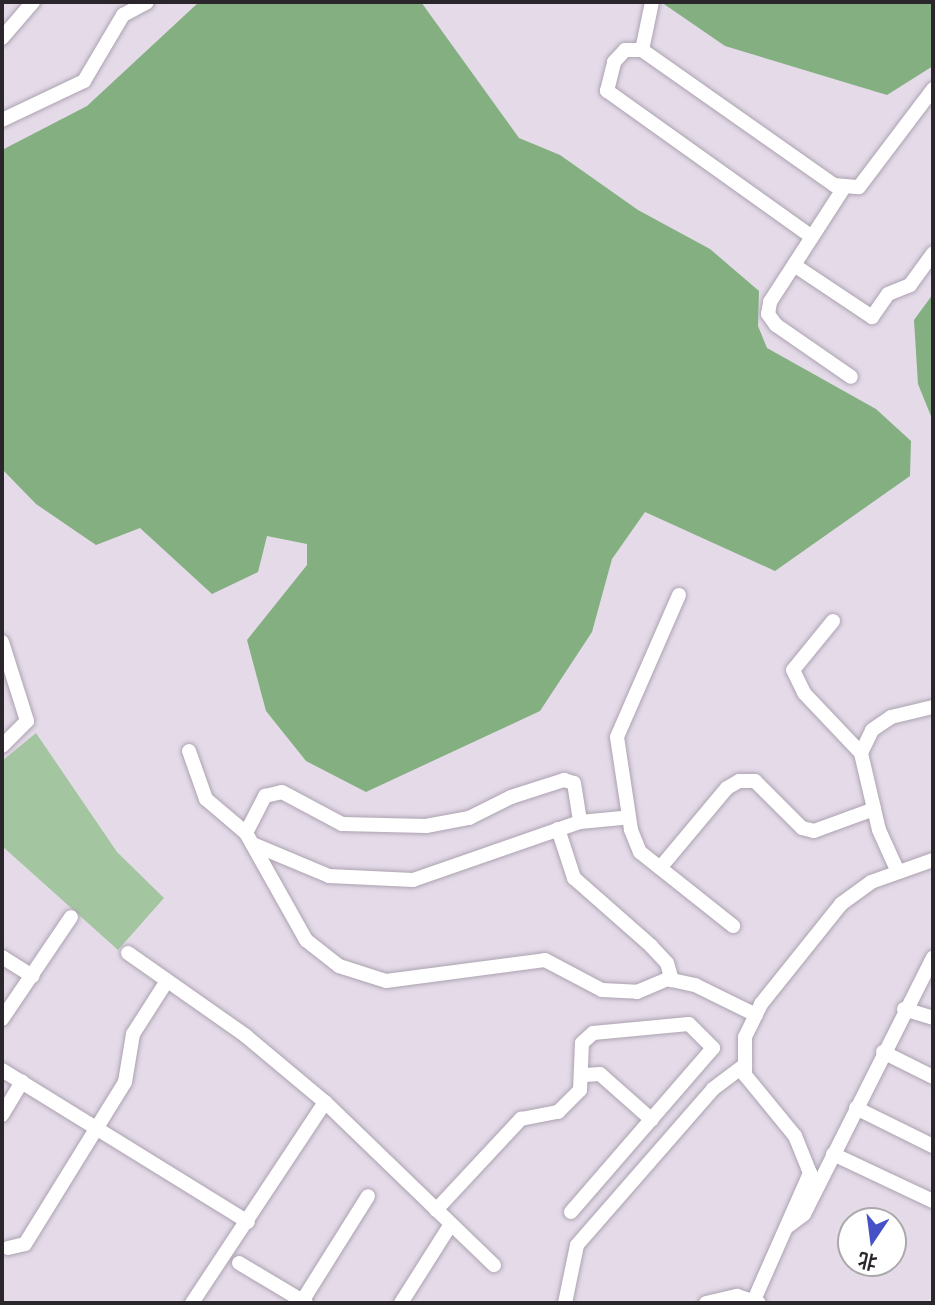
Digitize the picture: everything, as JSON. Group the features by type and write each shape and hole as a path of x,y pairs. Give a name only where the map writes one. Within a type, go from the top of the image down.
{"street":[{"path":"2,38 33,2"},
{"path":"2,120 83,81 123,15 147,2"},
{"path":"642,50 652,2"},
{"path":"812,237 607,91 614,62 625,50 642,50 834,186 859,187 918,104 933,89"},
{"path":"918,104 933,108"},
{"path":"845,186 794,264 768,314 775,325 851,377"},
{"path":"794,264 872,317 888,294 910,285 933,253"},
{"path":"679,595 617,737 631,830 640,852 733,926"},
{"path":"833,621 793,670 804,692 861,753 874,809 898,872"},
{"path":"2,642 27,721 2,746"},
{"path":"861,753 872,730 891,717 933,707"},
{"path":"189,751 206,799 251,839 329,876 412,880 580,822 622,818"},
{"path":"580,822 574,783 564,780 511,797 469,818 426,826 342,824 282,792 265,796 251,839 306,940 351,970 386,981 545,960 602,990 637,992 672,980 756,1015"},
{"path":"660,868 727,788 739,781 755,781 802,828 814,831 874,809"},
{"path":"558,829 574,878 650,946 667,964 672,980"},
{"path":"706,1303 737,1296 757,1302 810,1173 809,1161 745,1075 745,1037 756,1015 841,904 872,882 933,860"},
{"path":"2,1019 71,917"},
{"path":"128,953 165,984 246,1036 325,1102 494,1265"},
{"path":"2,957 33,976"},
{"path":"786,1228 804,1214 904,1009 933,958"},
{"path":"4,1250 25,1244 125,1082 133,1034 165,984"},
{"path":"904,1009 933,1018"},
{"path":"436,1210 521,1119 558,1112 580,1090 585,1075 580,1055 593,1033 689,1024 713,1048 571,1212"},
{"path":"883,1052 933,1077"},
{"path":"565,1303 577,1245 713,1089 745,1065"},
{"path":"2,1070 248,1222"},
{"path":"585,1075 600,1074 652,1119"},
{"path":"2,1115 22,1083"},
{"path":"192,1303 325,1102"},
{"path":"856,1108 933,1146"},
{"path":"833,1154 933,1201"},
{"path":"239,1263 303,1302 368,1196"},
{"path":"401,1303 451,1224"}],"green space":[{"path":"199,2 421,2 519,138 560,155 638,210 710,249 759,291 758,326 767,348 876,409 911,441 910,476 775,571 645,512 612,559 592,632 540,711 366,792 306,761 266,711 247,640 307,565 307,544 267,536 258,572 212,594 140,528 96,545 36,504 2,469 2,150 87,106"},
{"path":"661,2 933,2 933,66 887,95 725,46"},
{"path":"933,294 933,421 918,384 914,320"},
{"path":"36,733 117,852 164,898 118,950 2,846 2,761"}]}
